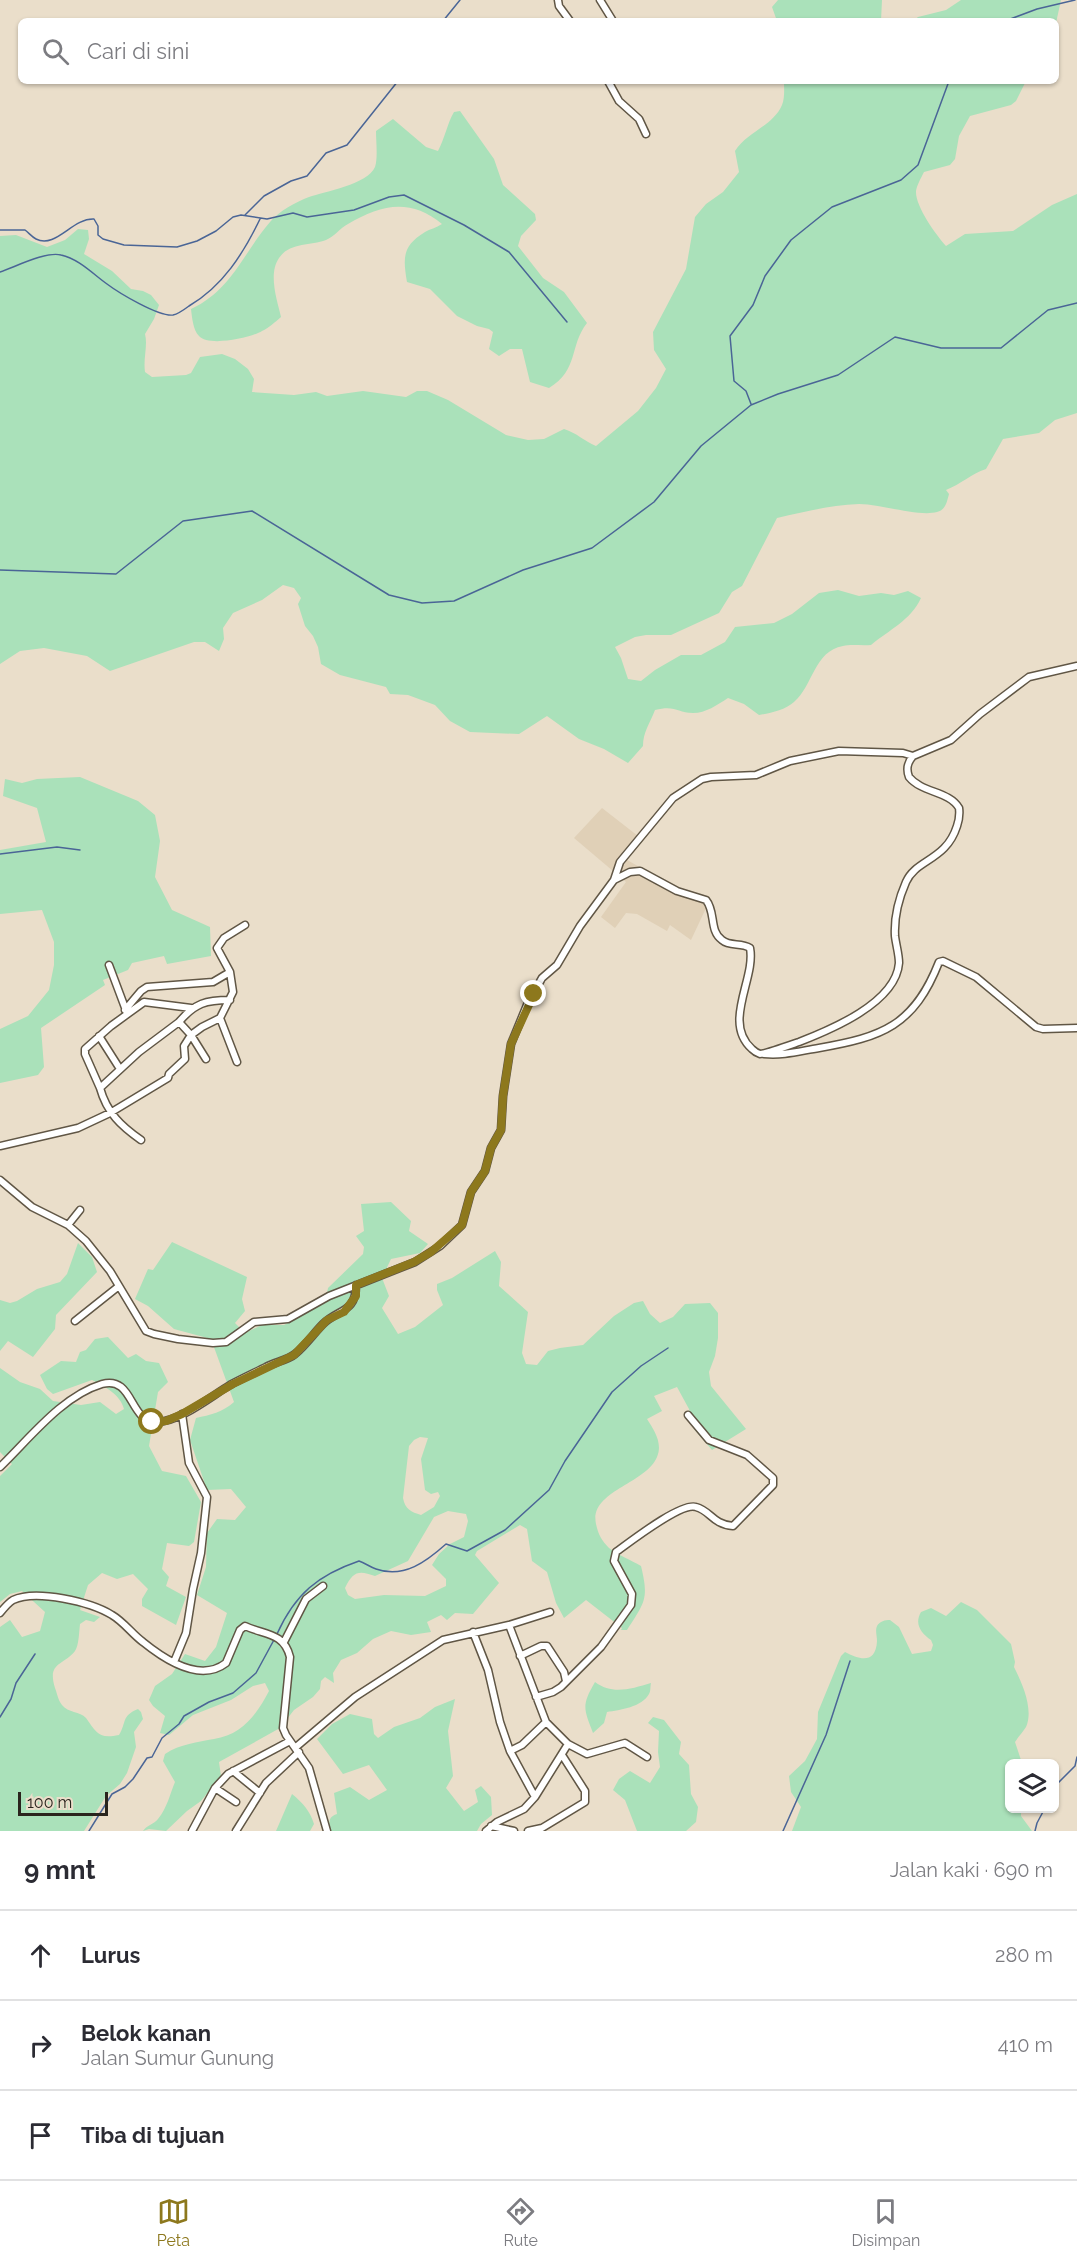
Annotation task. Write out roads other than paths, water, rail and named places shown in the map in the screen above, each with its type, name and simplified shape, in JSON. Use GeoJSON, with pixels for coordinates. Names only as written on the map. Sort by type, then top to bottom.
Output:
{"type":"FeatureCollection","features":[{"type":"Feature","properties":{"kind":"street"},"geometry":{"type":"LineString","coordinates":[[558,0],[559,6],[568,18]]}},
{"type":"Feature","properties":{"kind":"street"},"geometry":{"type":"LineString","coordinates":[[600,0],[612,18]]}},
{"type":"Feature","properties":{"kind":"street"},"geometry":{"type":"LineString","coordinates":[[610,84],[620,101],[639,119],[646,134]]}},
{"type":"Feature","properties":{"kind":"street"},"geometry":{"type":"LineString","coordinates":[[761,1054],[806,1039],[862,1012],[877,1000],[892,981],[899,966],[895,932],[897,910],[906,882],[911,873],[946,847],[955,832],[960,813],[953,801],[913,782],[907,772],[907,765],[913,756],[951,740],[1029,676],[1077,666]]}},
{"type":"Feature","properties":{"kind":"street"},"geometry":{"type":"LineString","coordinates":[[0,1180],[32,1207],[68,1225],[101,1258],[146,1330],[178,1339],[213,1343],[226,1342],[254,1322],[288,1319],[315,1302],[423,1257],[440,1246],[462,1225],[471,1192],[485,1171],[491,1148],[501,1130],[503,1096],[511,1044],[527,1005],[542,978],[557,965],[580,926],[614,880],[620,862],[663,808],[679,793],[702,779],[719,775],[739,777],[756,775],[790,761],[839,751],[903,753],[913,756]]}},
{"type":"Feature","properties":{"kind":"street"},"geometry":{"type":"LineString","coordinates":[[614,880],[630,872],[640,871],[677,891],[706,900],[711,907],[718,938],[725,943],[750,948],[750,960],[741,1001],[740,1026],[748,1045],[761,1054],[779,1055],[871,1037],[907,1015],[915,1007],[926,993],[939,962],[943,961],[976,977],[1036,1027],[1043,1029],[1077,1028]]}},
{"type":"Feature","properties":{"kind":"street"},"geometry":{"type":"LineString","coordinates":[[0,1146],[78,1128],[110,1113],[168,1078],[169,1074],[185,1059],[184,1046],[191,1035],[202,1026],[220,1018],[230,1000],[233,985],[231,972],[217,948],[224,938],[245,925]]}},
{"type":"Feature","properties":{"kind":"street"},"geometry":{"type":"LineString","coordinates":[[109,965],[126,1012]]}},
{"type":"Feature","properties":{"kind":"street"},"geometry":{"type":"LineString","coordinates":[[141,1140],[122,1126],[110,1113],[85,1054],[85,1049],[126,1012],[147,987],[213,982],[231,972]]}},
{"type":"Feature","properties":{"kind":"street"},"geometry":{"type":"LineString","coordinates":[[100,1088],[139,1052],[179,1022],[190,1008],[201,1003],[230,1000]]}},
{"type":"Feature","properties":{"kind":"street"},"geometry":{"type":"LineString","coordinates":[[126,1012],[144,1002],[190,1008]]}},
{"type":"Feature","properties":{"kind":"street"},"geometry":{"type":"LineString","coordinates":[[220,1018],[237,1062]]}},
{"type":"Feature","properties":{"kind":"street"},"geometry":{"type":"LineString","coordinates":[[179,1022],[191,1035],[206,1059]]}},
{"type":"Feature","properties":{"kind":"street"},"geometry":{"type":"LineString","coordinates":[[99,1036],[120,1069]]}},
{"type":"Feature","properties":{"kind":"street"},"geometry":{"type":"LineString","coordinates":[[68,1225],[80,1210]]}},
{"type":"Feature","properties":{"kind":"street"},"geometry":{"type":"LineString","coordinates":[[0,1467],[66,1403],[85,1390],[104,1384],[111,1382],[121,1386],[143,1418],[152,1422],[166,1421],[182,1414],[233,1384],[294,1355],[327,1320],[344,1312],[356,1296],[356,1285]]}},
{"type":"Feature","properties":{"kind":"street"},"geometry":{"type":"LineString","coordinates":[[75,1321],[119,1286]]}},
{"type":"Feature","properties":{"kind":"street"},"geometry":{"type":"LineString","coordinates":[[174,1662],[186,1633],[201,1553],[207,1497],[189,1463],[182,1414]]}},
{"type":"Feature","properties":{"kind":"street"},"geometry":{"type":"LineString","coordinates":[[536,1697],[558,1690],[602,1647],[631,1605],[632,1594],[614,1561],[616,1552],[653,1524],[688,1506],[700,1508],[717,1522],[733,1526],[756,1505],[774,1483],[773,1478],[753,1459],[709,1440],[688,1415]]}},
{"type":"Feature","properties":{"kind":"street"},"geometry":{"type":"LineString","coordinates":[[278,1638],[306,1599],[323,1586]]}},
{"type":"Feature","properties":{"kind":"street"},"geometry":{"type":"LineString","coordinates":[[0,1613],[14,1600],[28,1597],[61,1598],[94,1607],[116,1617],[143,1642],[174,1662],[195,1670],[209,1671],[226,1663],[245,1626],[278,1638],[290,1657],[283,1728],[309,1768],[327,1831]]}},
{"type":"Feature","properties":{"kind":"street"},"geometry":{"type":"LineString","coordinates":[[236,1831],[270,1778],[297,1749],[355,1696],[443,1640],[509,1625],[550,1612]]}},
{"type":"Feature","properties":{"kind":"street"},"geometry":{"type":"LineString","coordinates":[[509,1625],[546,1722],[568,1744],[587,1754],[625,1743],[647,1757]]}},
{"type":"Feature","properties":{"kind":"street"},"geometry":{"type":"LineString","coordinates":[[473,1632],[488,1670],[500,1722],[510,1751],[535,1797]]}},
{"type":"Feature","properties":{"kind":"street"},"geometry":{"type":"LineString","coordinates":[[520,1656],[541,1646],[547,1646],[564,1672],[566,1681]]}},
{"type":"Feature","properties":{"kind":"street"},"geometry":{"type":"LineString","coordinates":[[510,1751],[522,1745],[546,1722]]}},
{"type":"Feature","properties":{"kind":"street"},"geometry":{"type":"LineString","coordinates":[[192,1831],[216,1788],[233,1771],[290,1741]]}},
{"type":"Feature","properties":{"kind":"street"},"geometry":{"type":"LineString","coordinates":[[488,1829],[524,1809],[535,1797],[568,1744]]}},
{"type":"Feature","properties":{"kind":"street"},"geometry":{"type":"LineString","coordinates":[[528,1831],[542,1828],[585,1802],[585,1791],[562,1755]]}},
{"type":"Feature","properties":{"kind":"street"},"geometry":{"type":"LineString","coordinates":[[233,1771],[260,1793]]}},
{"type":"Feature","properties":{"kind":"street"},"geometry":{"type":"LineString","coordinates":[[216,1788],[236,1802]]}},
{"type":"Feature","properties":{"kind":"street"},"geometry":{"type":"LineString","coordinates":[[488,1829],[514,1831]]}},
{"type":"Feature","properties":{"kind":"waterway"},"geometry":{"type":"LineString","coordinates":[[445,18],[460,0]]}},
{"type":"Feature","properties":{"kind":"waterway"},"geometry":{"type":"LineString","coordinates":[[1013,18],[1037,9],[1075,0]]}},
{"type":"Feature","properties":{"kind":"waterway"},"geometry":{"type":"LineString","coordinates":[[245,215],[264,196],[291,181],[307,176],[326,153],[347,145],[396,84]]}},
{"type":"Feature","properties":{"kind":"waterway"},"geometry":{"type":"LineString","coordinates":[[751,404],[746,391],[734,381],[730,336],[753,305],[765,276],[791,240],[832,207],[901,180],[918,165],[948,84]]}},
{"type":"Feature","properties":{"kind":"waterway"},"geometry":{"type":"LineString","coordinates":[[0,230],[25,230],[43,241],[57,237],[78,223],[94,219],[98,226],[98,235],[103,239],[124,245],[177,247],[197,241],[216,231],[233,217],[241,215],[267,219],[293,213],[307,217],[354,210],[389,197],[404,195],[464,225],[509,252],[567,322]]}},
{"type":"Feature","properties":{"kind":"waterway"},"geometry":{"type":"LineString","coordinates":[[0,272],[39,257],[61,255],[80,263],[139,304],[167,315],[173,315],[201,298],[222,279],[247,245],[260,219]]}},
{"type":"Feature","properties":{"kind":"waterway"},"geometry":{"type":"LineString","coordinates":[[0,570],[116,574],[183,521],[252,511],[389,595],[422,603],[454,601],[523,570],[592,548],[654,502],[701,446],[751,405],[838,375],[895,337],[941,348],[1001,348],[1048,310],[1077,303]]}},
{"type":"Feature","properties":{"kind":"waterway"},"geometry":{"type":"LineString","coordinates":[[0,854],[57,847],[80,850]]}},
{"type":"Feature","properties":{"kind":"waterway"},"geometry":{"type":"LineString","coordinates":[[277,1634],[300,1597],[320,1580],[344,1567],[359,1561],[386,1571],[405,1570],[423,1562],[446,1544],[467,1551],[505,1530],[549,1490],[565,1461],[612,1392],[641,1366],[668,1348]]}},
{"type":"Feature","properties":{"kind":"waterway"},"geometry":{"type":"LineString","coordinates":[[89,1831],[112,1794],[125,1787],[133,1779],[147,1758],[152,1757],[162,1738],[179,1724],[184,1716],[209,1702],[233,1693],[256,1673],[275,1638]]}},
{"type":"Feature","properties":{"kind":"waterway"},"geometry":{"type":"LineString","coordinates":[[0,1717],[11,1699],[16,1683],[35,1654]]}},
{"type":"Feature","properties":{"kind":"waterway"},"geometry":{"type":"LineString","coordinates":[[783,1831],[826,1735],[850,1661]]}},
{"type":"Feature","properties":{"kind":"waterway"},"geometry":{"type":"LineString","coordinates":[[1059,1782],[1075,1766],[1077,1757]]}},
{"type":"Feature","properties":{"kind":"waterway"},"geometry":{"type":"LineString","coordinates":[[1035,1831],[1042,1813]]}}]}
